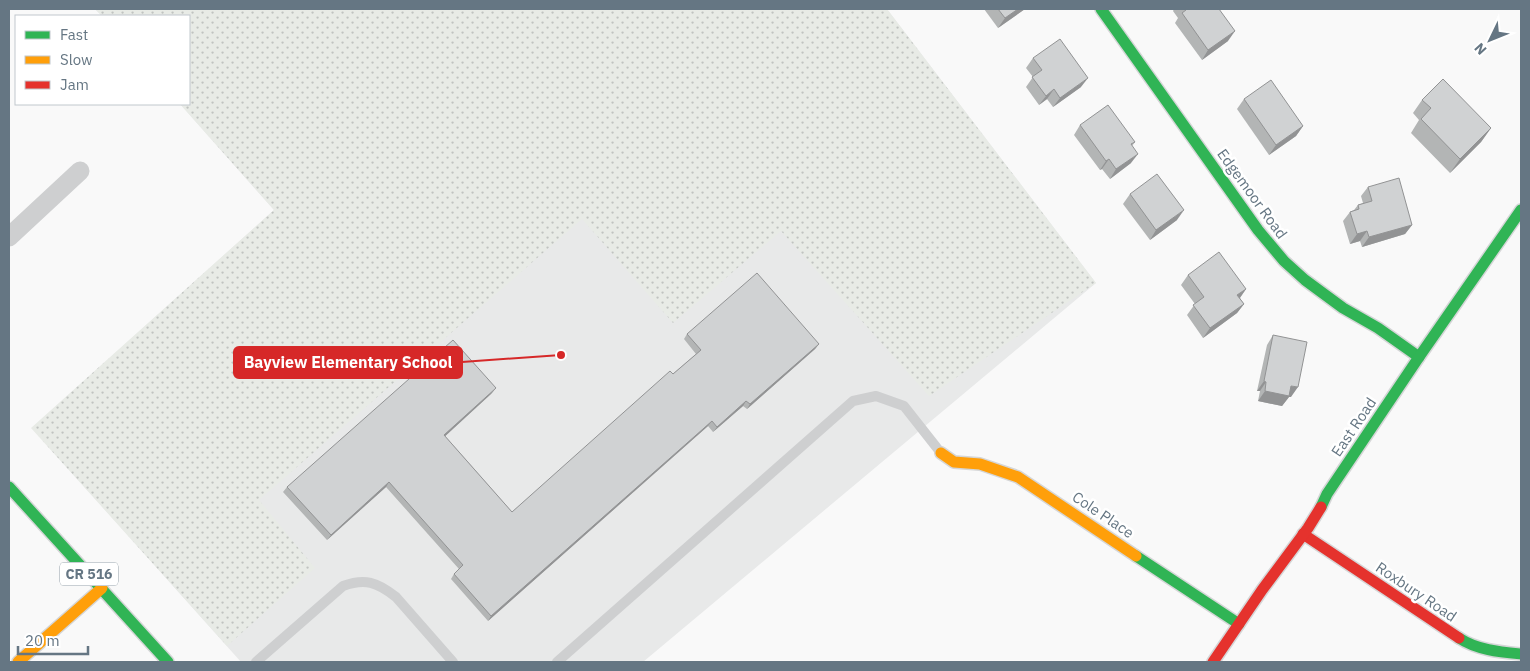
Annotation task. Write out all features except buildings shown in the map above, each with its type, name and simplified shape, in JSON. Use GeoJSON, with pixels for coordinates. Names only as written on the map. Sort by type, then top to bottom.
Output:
{"type":"FeatureCollection","features":[{"type":"Feature","properties":{"kind":"street","name":"Edgemoor Road"},"geometry":{"type":"LineString","coordinates":[[1101,9],[1258,230],[1284,261],[1305,280],[1343,308],[1378,328],[1419,357]]}},
{"type":"Feature","properties":{"kind":"street"},"geometry":{"type":"LineString","coordinates":[[9,237],[80,171]]}},
{"type":"Feature","properties":{"kind":"street","name":"East Road"},"geometry":{"type":"LineString","coordinates":[[1212,662],[1303,534],[1324,502],[1327,494],[1419,357],[1521,210]]}},
{"type":"Feature","properties":{"kind":"street","name":"Cole Place"},"geometry":{"type":"LineString","coordinates":[[942,452],[954,462],[980,464],[1018,478],[1239,624]]}},
{"type":"Feature","properties":{"kind":"street","name":"CR 516"},"geometry":{"type":"LineString","coordinates":[[9,487],[168,662]]}},
{"type":"Feature","properties":{"kind":"street","name":"Roxbury Road"},"geometry":{"type":"LineString","coordinates":[[1303,534],[1464,642],[1495,652],[1521,654]]}},
{"type":"Feature","properties":{"kind":"street"},"geometry":{"type":"LineString","coordinates":[[18,662],[102,588]]}},
{"type":"Feature","properties":{"kind":"lane"},"geometry":{"type":"LineString","coordinates":[[557,662],[853,401],[876,396],[904,406],[942,452]]}},
{"type":"Feature","properties":{"kind":"lane"},"geometry":{"type":"LineString","coordinates":[[256,662],[342,586],[356,581],[372,583],[385,588],[396,597],[453,662]]}},
{"type":"Feature","properties":{"kind":"shaded area"},"geometry":{"type":"Polygon","coordinates":[[[95,9],[887,9],[1096,283],[643,662],[241,662],[32,428],[274,210],[181,105],[190,105],[190,15],[101,15],[95,9]]]}},
{"type":"Feature","properties":{"kind":"shaded area"},"geometry":{"type":"Polygon","coordinates":[[[95,9],[887,9],[1096,283],[929,396],[781,231],[673,323],[582,219],[259,500],[315,568],[227,646],[31,428],[274,210],[181,105],[190,105],[190,15],[101,15],[95,9]]]}},
{"type":"Feature","properties":{"kind":"traffic: fast"},"geometry":{"type":"LineString","coordinates":[[1101,9],[1258,230],[1284,261],[1305,280],[1343,308],[1378,328],[1419,357]]}},
{"type":"Feature","properties":{"kind":"traffic: fast"},"geometry":{"type":"LineString","coordinates":[[1321,507],[1327,494],[1419,357],[1521,210]]}},
{"type":"Feature","properties":{"kind":"traffic: fast"},"geometry":{"type":"LineString","coordinates":[[9,487],[168,662]]}},
{"type":"Feature","properties":{"kind":"traffic: fast"},"geometry":{"type":"LineString","coordinates":[[1136,556],[1239,624]]}},
{"type":"Feature","properties":{"kind":"traffic: fast"},"geometry":{"type":"LineString","coordinates":[[1459,638],[1481,648],[1521,654]]}},
{"type":"Feature","properties":{"kind":"traffic: slow"},"geometry":{"type":"LineString","coordinates":[[941,453],[954,462],[980,464],[1018,477],[1136,556]]}},
{"type":"Feature","properties":{"kind":"traffic: slow"},"geometry":{"type":"LineString","coordinates":[[18,662],[102,588]]}},
{"type":"Feature","properties":{"kind":"traffic: jam"},"geometry":{"type":"LineString","coordinates":[[1213,662],[1321,507]]}},
{"type":"Feature","properties":{"kind":"traffic: jam"},"geometry":{"type":"LineString","coordinates":[[1303,534],[1459,638]]}},
{"type":"Feature","properties":{"kind":"place","name":"Bayview Elementary School"},"geometry":{"type":"Point","coordinates":[561,355]}}]}
